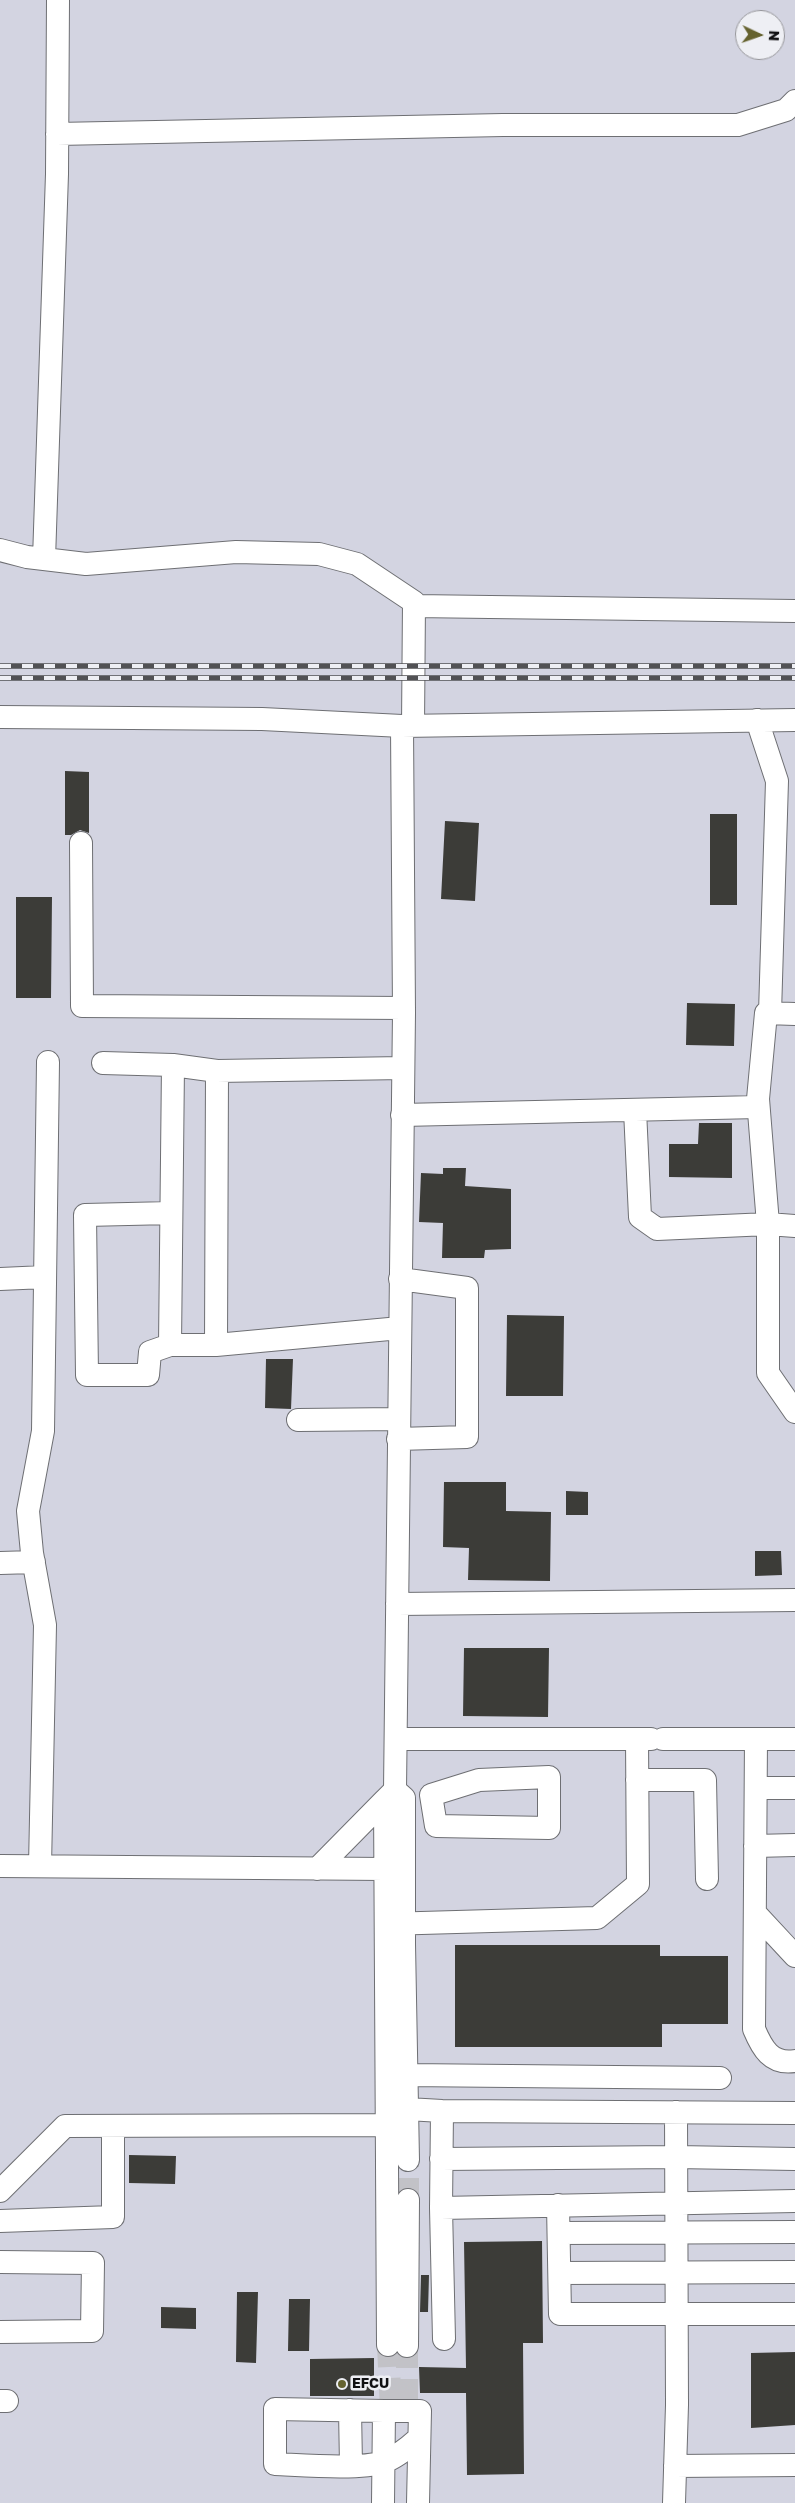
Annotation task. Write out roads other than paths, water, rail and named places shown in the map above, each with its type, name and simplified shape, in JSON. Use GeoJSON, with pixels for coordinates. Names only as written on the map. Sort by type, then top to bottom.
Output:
{"type":"FeatureCollection","features":[{"type":"Feature","properties":{"kind":"lane"},"geometry":{"type":"LineString","coordinates":[[44,559],[57,134],[58,0]]}},
{"type":"Feature","properties":{"kind":"lane"},"geometry":{"type":"LineString","coordinates":[[57,134],[503,125],[738,125],[786,110],[795,101]]}},
{"type":"Feature","properties":{"kind":"lane"},"geometry":{"type":"LineString","coordinates":[[0,550],[44,559],[86,564],[236,552],[319,554],[357,564],[414,602],[408,726],[402,1116],[394,1924],[386,2125],[397,2346],[408,2200]]}},
{"type":"Feature","properties":{"kind":"lane"},"geometry":{"type":"LineString","coordinates":[[414,606],[795,611]]}},
{"type":"Feature","properties":{"kind":"lane"},"geometry":{"type":"LineString","coordinates":[[0,717],[262,719],[408,726],[795,720]]}},
{"type":"Feature","properties":{"kind":"lane"},"geometry":{"type":"LineString","coordinates":[[757,720],[777,781],[770,1013]]}},
{"type":"Feature","properties":{"kind":"lane"},"geometry":{"type":"LineString","coordinates":[[81,843],[82,1006],[404,1008]]}},
{"type":"Feature","properties":{"kind":"lane"},"geometry":{"type":"LineString","coordinates":[[795,1014],[766,1013],[758,1107],[768,1224],[768,1373],[795,1412]]}},
{"type":"Feature","properties":{"kind":"lane"},"geometry":{"type":"LineString","coordinates":[[40,1866],[45,1625],[34,1562],[28,1511],[43,1431],[48,1062]]}},
{"type":"Feature","properties":{"kind":"lane"},"geometry":{"type":"LineString","coordinates":[[102,1063],[173,1065],[217,1072],[403,1068]]}},
{"type":"Feature","properties":{"kind":"lane"},"geometry":{"type":"LineString","coordinates":[[170,1345],[173,1065]]}},
{"type":"Feature","properties":{"kind":"lane"},"geometry":{"type":"LineString","coordinates":[[216,1345],[217,1072]]}},
{"type":"Feature","properties":{"kind":"lane"},"geometry":{"type":"LineString","coordinates":[[402,1116],[758,1107]]}},
{"type":"Feature","properties":{"kind":"lane"},"geometry":{"type":"LineString","coordinates":[[635,1110],[640,1216],[657,1229],[768,1224],[795,1226]]}},
{"type":"Feature","properties":{"kind":"lane"},"geometry":{"type":"LineString","coordinates":[[171,1213],[85,1215],[87,1375],[148,1375],[150,1352],[170,1345],[216,1345],[400,1328]]}},
{"type":"Feature","properties":{"kind":"lane"},"geometry":{"type":"LineString","coordinates":[[0,1279],[45,1277]]}},
{"type":"Feature","properties":{"kind":"lane"},"geometry":{"type":"LineString","coordinates":[[298,1420],[467,1437],[467,1288],[400,1280]]}},
{"type":"Feature","properties":{"kind":"lane"},"geometry":{"type":"LineString","coordinates":[[0,1563],[34,1562]]}},
{"type":"Feature","properties":{"kind":"lane"},"geometry":{"type":"LineString","coordinates":[[397,1604],[795,1600]]}},
{"type":"Feature","properties":{"kind":"lane"},"geometry":{"type":"LineString","coordinates":[[396,1739],[795,1739]]}},
{"type":"Feature","properties":{"kind":"lane"},"geometry":{"type":"LineString","coordinates":[[394,1924],[597,1918],[638,1884],[637,1780],[650,1739]]}},
{"type":"Feature","properties":{"kind":"lane"},"geometry":{"type":"LineString","coordinates":[[756,1739],[754,2029],[762,2049],[775,2060],[795,2061]]}},
{"type":"Feature","properties":{"kind":"lane"},"geometry":{"type":"LineString","coordinates":[[549,1777],[549,1828],[436,1826],[433,1804],[431,1795],[479,1780],[549,1777]]}},
{"type":"Feature","properties":{"kind":"lane"},"geometry":{"type":"LineString","coordinates":[[637,1780],[706,1780],[707,1879]]}},
{"type":"Feature","properties":{"kind":"lane"},"geometry":{"type":"LineString","coordinates":[[756,1788],[795,1788]]}},
{"type":"Feature","properties":{"kind":"lane"},"geometry":{"type":"LineString","coordinates":[[317,1869],[395,1798]]}},
{"type":"Feature","properties":{"kind":"lane"},"geometry":{"type":"LineString","coordinates":[[395,1798],[433,1804]]}},
{"type":"Feature","properties":{"kind":"lane"},"geometry":{"type":"LineString","coordinates":[[395,1798],[385,1869],[394,1924],[406,2075],[408,2160]]}},
{"type":"Feature","properties":{"kind":"lane"},"geometry":{"type":"LineString","coordinates":[[755,1846],[795,1845]]}},
{"type":"Feature","properties":{"kind":"lane"},"geometry":{"type":"LineString","coordinates":[[0,1866],[385,1869]]}},
{"type":"Feature","properties":{"kind":"lane"},"geometry":{"type":"LineString","coordinates":[[755,1913],[795,1956]]}},
{"type":"Feature","properties":{"kind":"lane"},"geometry":{"type":"LineString","coordinates":[[406,2075],[720,2078]]}},
{"type":"Feature","properties":{"kind":"lane"},"geometry":{"type":"LineString","coordinates":[[659,2077],[676,2157],[677,2313],[674,2503]]}},
{"type":"Feature","properties":{"kind":"lane"},"geometry":{"type":"LineString","coordinates":[[407,2109],[442,2111],[795,2113]]}},
{"type":"Feature","properties":{"kind":"lane"},"geometry":{"type":"LineString","coordinates":[[442,2111],[441,2208],[444,2339]]}},
{"type":"Feature","properties":{"kind":"lane"},"geometry":{"type":"LineString","coordinates":[[0,2191],[65,2126],[386,2125]]}},
{"type":"Feature","properties":{"kind":"lane"},"geometry":{"type":"LineString","coordinates":[[0,2221],[112,2217],[114,2126]]}},
{"type":"Feature","properties":{"kind":"lane"},"geometry":{"type":"LineString","coordinates":[[441,2159],[676,2157],[795,2159]]}},
{"type":"Feature","properties":{"kind":"lane"},"geometry":{"type":"LineString","coordinates":[[441,2208],[795,2201]]}},
{"type":"Feature","properties":{"kind":"lane"},"geometry":{"type":"LineString","coordinates":[[558,2205],[560,2314],[795,2314]]}},
{"type":"Feature","properties":{"kind":"lane"},"geometry":{"type":"LineString","coordinates":[[560,2233],[795,2232]]}},
{"type":"Feature","properties":{"kind":"lane"},"geometry":{"type":"LineString","coordinates":[[0,2262],[93,2263],[92,2330],[0,2332]]}},
{"type":"Feature","properties":{"kind":"lane"},"geometry":{"type":"LineString","coordinates":[[560,2273],[795,2272]]}},
{"type":"Feature","properties":{"kind":"lane"},"geometry":{"type":"LineString","coordinates":[[418,2503],[420,2411],[275,2409],[274,2464],[351,2465],[383,2462],[404,2451],[419,2438]]}},
{"type":"Feature","properties":{"kind":"lane"},"geometry":{"type":"LineString","coordinates":[[350,2410],[351,2465]]}},
{"type":"Feature","properties":{"kind":"lane"},"geometry":{"type":"LineString","coordinates":[[383,2503],[384,2410]]}},
{"type":"Feature","properties":{"kind":"lane"},"geometry":{"type":"LineString","coordinates":[[675,2466],[795,2465]]}},
{"type":"Feature","properties":{"kind":"tunnel"},"geometry":{"type":"LineString","coordinates":[[408,2160],[408,2200]]}},
{"type":"Feature","properties":{"kind":"tunnel"},"geometry":{"type":"LineString","coordinates":[[388,2345],[391,2411]]}},
{"type":"Feature","properties":{"kind":"tunnel"},"geometry":{"type":"LineString","coordinates":[[407,2346],[407,2411]]}},
{"type":"Feature","properties":{"kind":"railway"},"geometry":{"type":"LineString","coordinates":[[0,666],[795,666]]}},
{"type":"Feature","properties":{"kind":"railway"},"geometry":{"type":"LineString","coordinates":[[0,678],[795,678]]}},
{"type":"Feature","properties":{"kind":"place","name":"EFCU"},"geometry":{"type":"Point","coordinates":[342,2384]}}]}
